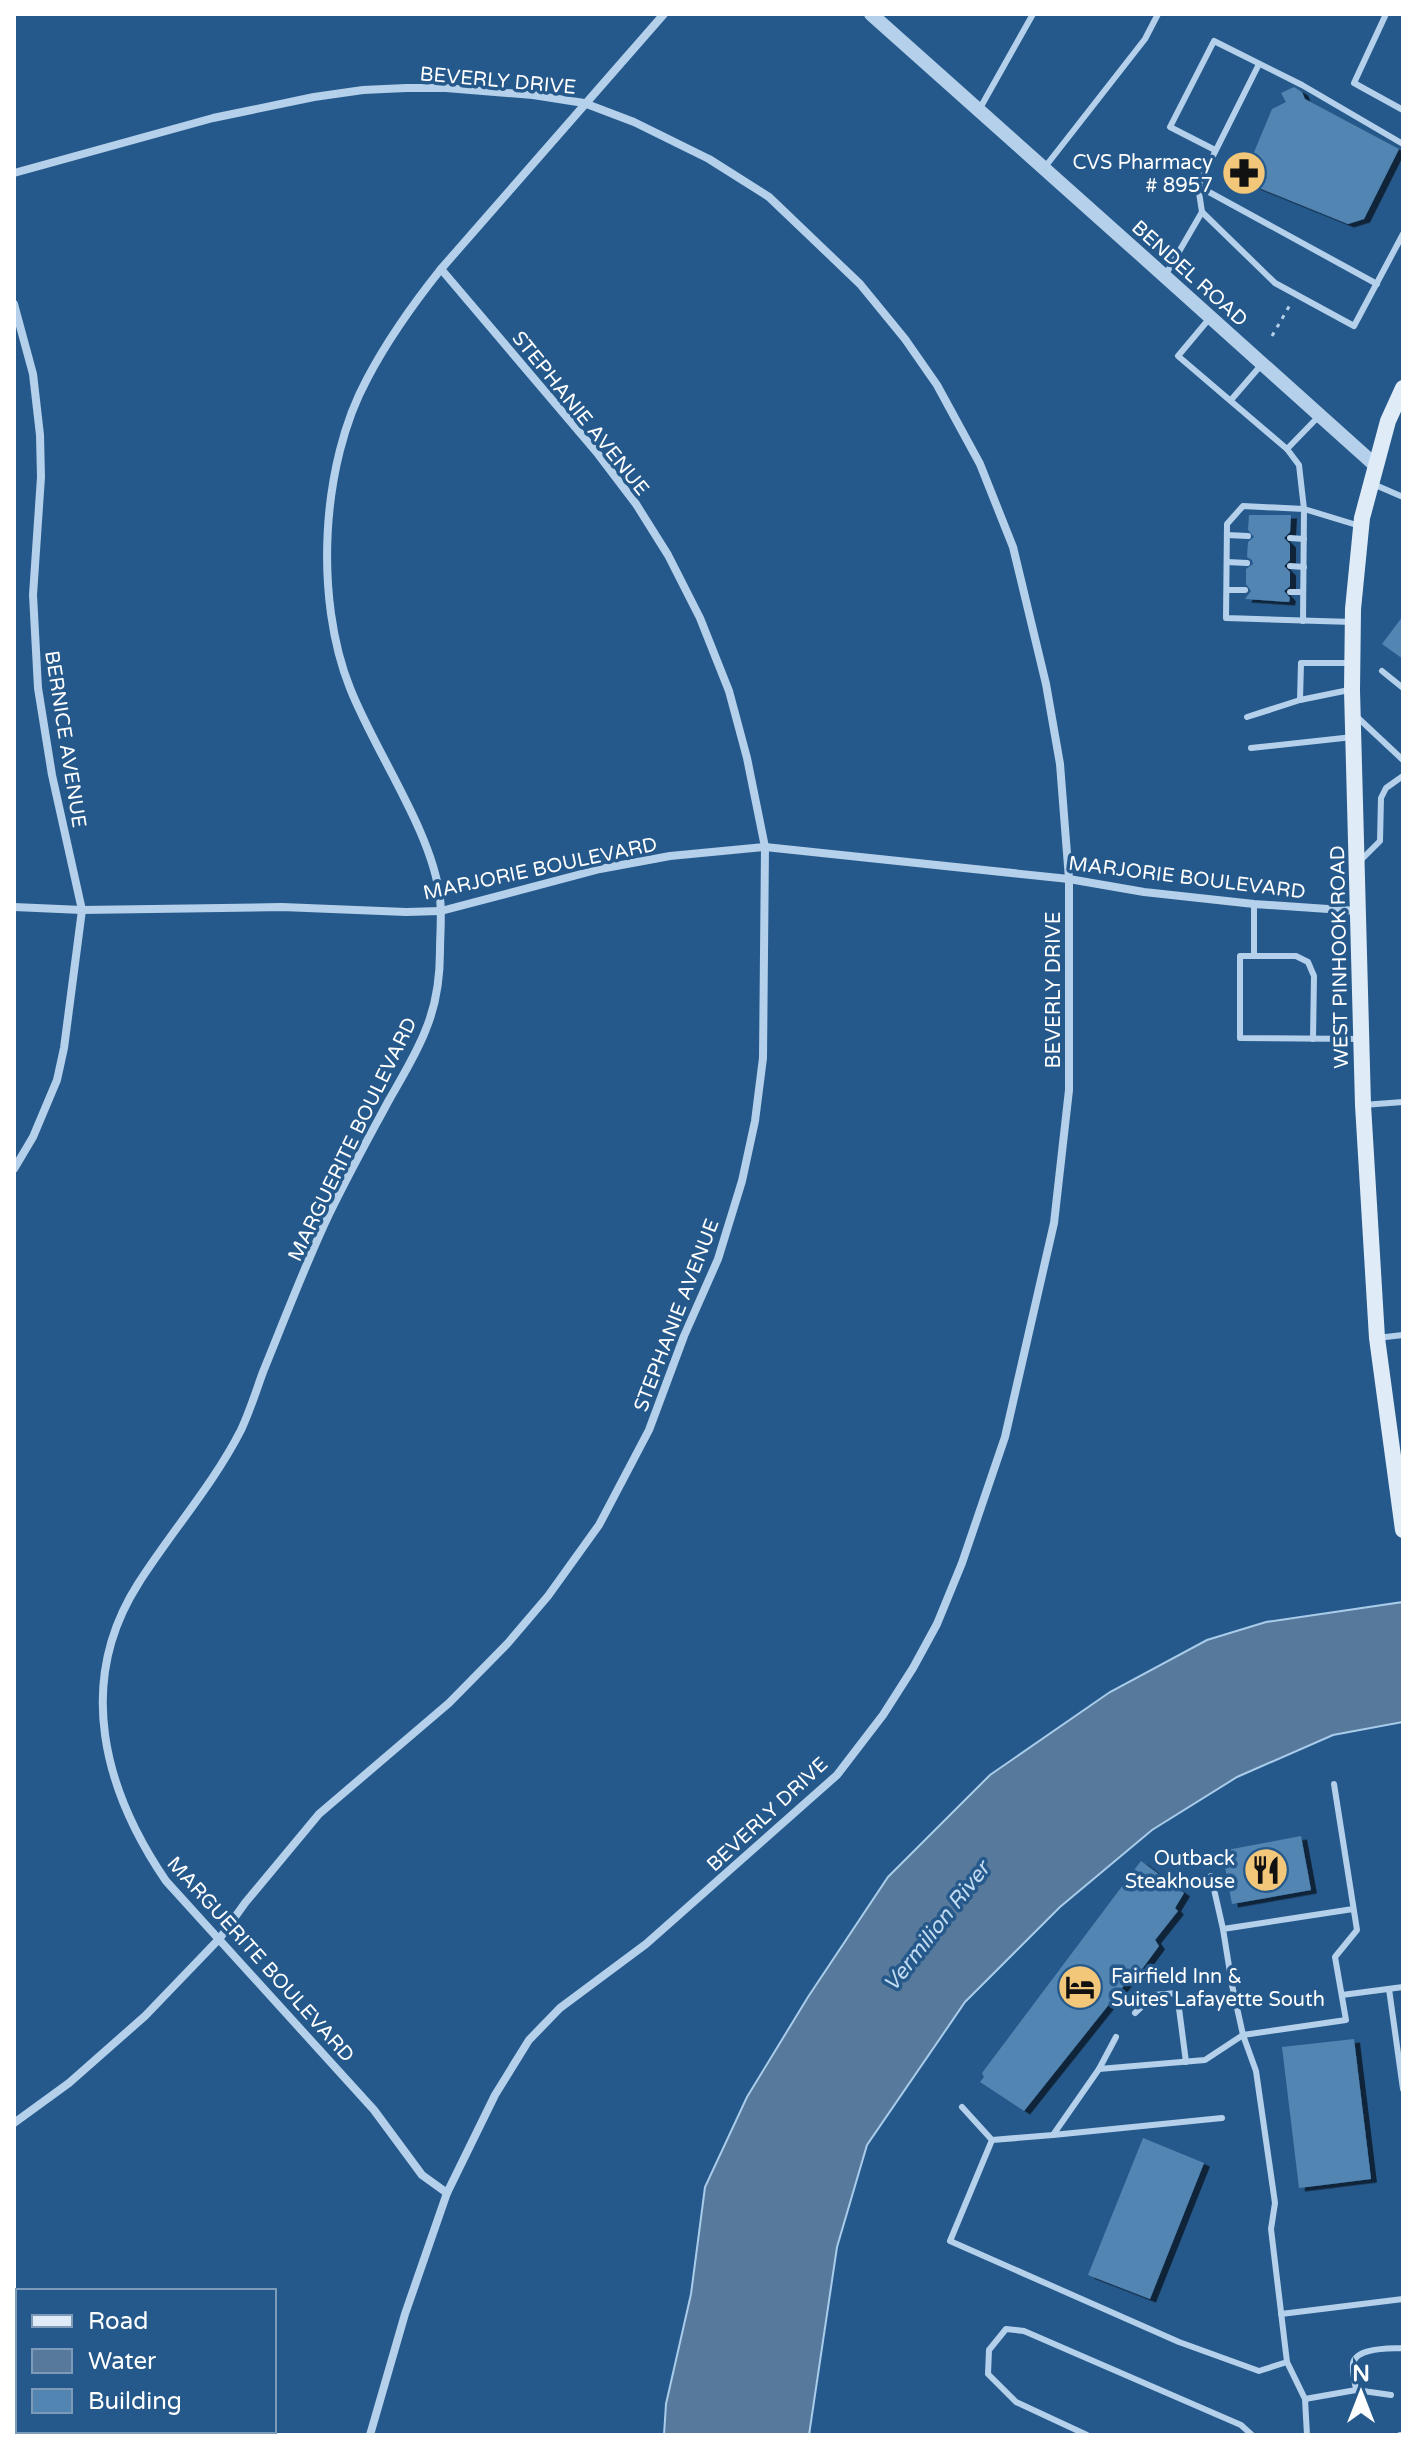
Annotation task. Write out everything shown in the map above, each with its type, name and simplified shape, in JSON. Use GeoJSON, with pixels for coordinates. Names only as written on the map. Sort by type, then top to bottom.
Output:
{"type":"FeatureCollection","features":[{"type":"Feature","properties":{"kind":"main road","name":"WEST PINHOOK ROAD"},"geometry":{"type":"LineString","coordinates":[[1403,388],[1388,421],[1361,527],[1356,560],[1352,690],[1363,1105],[1377,1338],[1398,1452],[1403,1530]]}},
{"type":"Feature","properties":{"kind":"street","name":"MARGUERITE BOULEVARD"},"geometry":{"type":"LineString","coordinates":[[447,2193],[422,2175],[374,2110],[220,1938],[189,1908],[143,1848],[111,1769],[102,1720],[103,1689],[113,1635],[140,1581],[220,1467],[243,1427],[316,1242],[346,1178],[426,1029],[436,993],[441,911],[438,883],[420,834],[363,717],[340,661],[328,596],[326,568],[334,484],[347,427],[373,368],[406,313],[584,103],[664,14]]}},
{"type":"Feature","properties":{"kind":"street","name":"BENDEL ROAD"},"geometry":{"type":"LineString","coordinates":[[871,14],[1375,465]]}},
{"type":"Feature","properties":{"kind":"street","name":"BEVERLY DRIVE"},"geometry":{"type":"LineString","coordinates":[[14,173],[213,118],[314,97],[363,90],[446,88],[533,95],[584,103],[634,122],[709,159],[769,197],[860,284],[905,339],[937,385],[980,464],[1013,547],[1046,684],[1060,764],[1069,879],[1069,1090],[1054,1223],[1005,1437],[962,1563],[937,1624],[883,1715],[837,1775],[646,1944],[578,1992],[538,2029],[495,2095],[447,2193],[405,2314],[370,2435]]}},
{"type":"Feature","properties":{"kind":"street","name":"STEPHANIE AVENUE"},"geometry":{"type":"LineString","coordinates":[[14,2123],[69,2083],[145,2016],[220,1938],[319,1814],[449,1703],[508,1643],[548,1596],[599,1525],[649,1430],[684,1336],[718,1259],[742,1181],[755,1121],[763,1058],[765,847],[747,758],[729,691],[700,618],[668,555],[636,504],[598,454],[441,269]]}},
{"type":"Feature","properties":{"kind":"street","name":"BERNICE AVENUE"},"geometry":{"type":"LineString","coordinates":[[14,304],[33,374],[40,435],[41,477],[33,595],[38,688],[52,775],[82,910],[57,1080],[33,1137],[14,1169]]}},
{"type":"Feature","properties":{"kind":"street","name":"MARJORIE BOULEVARD"},"geometry":{"type":"LineString","coordinates":[[14,907],[82,910],[282,907],[441,911],[600,869],[670,856],[765,847],[1069,879],[1144,892],[1254,904],[1357,911]]}},
{"type":"Feature","properties":{"kind":"lane"},"geometry":{"type":"LineString","coordinates":[[979,110],[1033,14]]}},
{"type":"Feature","properties":{"kind":"lane"},"geometry":{"type":"LineString","coordinates":[[1045,167],[1145,39],[1158,14]]}},
{"type":"Feature","properties":{"kind":"lane"},"geometry":{"type":"LineString","coordinates":[[1386,14],[1354,83],[1403,110]]}},
{"type":"Feature","properties":{"kind":"lane"},"geometry":{"type":"LineString","coordinates":[[1215,150],[1170,127],[1214,41],[1403,144]]}},
{"type":"Feature","properties":{"kind":"lane"},"geometry":{"type":"LineString","coordinates":[[1259,64],[1198,186],[1202,212],[1275,283],[1354,326],[1403,234]]}},
{"type":"Feature","properties":{"kind":"lane"},"geometry":{"type":"LineString","coordinates":[[1198,186],[1377,284]]}},
{"type":"Feature","properties":{"kind":"lane"},"geometry":{"type":"LineString","coordinates":[[1164,278],[1202,212]]}},
{"type":"Feature","properties":{"kind":"lane"},"geometry":{"type":"LineString","coordinates":[[1210,318],[1178,356],[1287,449],[1299,465],[1304,509],[1303,621]]}},
{"type":"Feature","properties":{"kind":"lane"},"geometry":{"type":"LineString","coordinates":[[1231,400],[1262,364]]}},
{"type":"Feature","properties":{"kind":"lane"},"geometry":{"type":"LineString","coordinates":[[1287,449],[1320,415]]}},
{"type":"Feature","properties":{"kind":"lane"},"geometry":{"type":"LineString","coordinates":[[1371,483],[1403,497]]}},
{"type":"Feature","properties":{"kind":"lane"},"geometry":{"type":"LineString","coordinates":[[1353,622],[1226,618],[1227,524],[1243,506],[1304,509],[1361,527]]}},
{"type":"Feature","properties":{"kind":"lane"},"geometry":{"type":"LineString","coordinates":[[1227,535],[1248,536]]}},
{"type":"Feature","properties":{"kind":"lane"},"geometry":{"type":"LineString","coordinates":[[1290,538],[1304,539]]}},
{"type":"Feature","properties":{"kind":"lane"},"geometry":{"type":"LineString","coordinates":[[1227,562],[1247,563]]}},
{"type":"Feature","properties":{"kind":"lane"},"geometry":{"type":"LineString","coordinates":[[1290,566],[1304,567]]}},
{"type":"Feature","properties":{"kind":"lane"},"geometry":{"type":"LineString","coordinates":[[1227,590],[1245,590]]}},
{"type":"Feature","properties":{"kind":"lane"},"geometry":{"type":"LineString","coordinates":[[1290,592],[1303,592]]}},
{"type":"Feature","properties":{"kind":"lane"},"geometry":{"type":"LineString","coordinates":[[1300,700],[1301,663],[1353,663]]}},
{"type":"Feature","properties":{"kind":"lane"},"geometry":{"type":"LineString","coordinates":[[1382,671],[1403,688]]}},
{"type":"Feature","properties":{"kind":"lane"},"geometry":{"type":"LineString","coordinates":[[1247,717],[1300,700],[1352,690]]}},
{"type":"Feature","properties":{"kind":"lane"},"geometry":{"type":"LineString","coordinates":[[1353,713],[1403,760]]}},
{"type":"Feature","properties":{"kind":"lane"},"geometry":{"type":"LineString","coordinates":[[1251,748],[1353,737]]}},
{"type":"Feature","properties":{"kind":"lane"},"geometry":{"type":"LineString","coordinates":[[1357,864],[1380,841],[1381,798],[1386,788],[1403,776]]}},
{"type":"Feature","properties":{"kind":"lane"},"geometry":{"type":"LineString","coordinates":[[1254,904],[1254,956]]}},
{"type":"Feature","properties":{"kind":"lane"},"geometry":{"type":"LineString","coordinates":[[1313,1039],[1314,976],[1308,962],[1296,956],[1240,956],[1240,1038],[1313,1039],[1361,1039]]}},
{"type":"Feature","properties":{"kind":"lane"},"geometry":{"type":"LineString","coordinates":[[1363,1105],[1403,1102]]}},
{"type":"Feature","properties":{"kind":"lane"},"geometry":{"type":"LineString","coordinates":[[1377,1338],[1403,1335]]}},
{"type":"Feature","properties":{"kind":"lane"},"geometry":{"type":"LineString","coordinates":[[1099,2069],[1205,2060],[1243,2035],[1346,2020],[1335,1957],[1357,1930],[1334,1784]]}},
{"type":"Feature","properties":{"kind":"lane"},"geometry":{"type":"LineString","coordinates":[[1211,1876],[1243,2035],[1256,2071],[1275,2203],[1271,2229],[1287,2362],[1305,2399],[1307,2435]]}},
{"type":"Feature","properties":{"kind":"lane"},"geometry":{"type":"LineString","coordinates":[[1223,1929],[1353,1909]]}},
{"type":"Feature","properties":{"kind":"lane"},"geometry":{"type":"LineString","coordinates":[[1342,1995],[1403,1987]]}},
{"type":"Feature","properties":{"kind":"lane"},"geometry":{"type":"LineString","coordinates":[[1389,1989],[1403,2089]]}},
{"type":"Feature","properties":{"kind":"lane"},"geometry":{"type":"LineString","coordinates":[[1135,2013],[1154,1995],[1177,1993],[1186,2062]]}},
{"type":"Feature","properties":{"kind":"lane"},"geometry":{"type":"LineString","coordinates":[[1053,2135],[1099,2069],[1116,2037]]}},
{"type":"Feature","properties":{"kind":"lane"},"geometry":{"type":"LineString","coordinates":[[962,2107],[992,2140]]}},
{"type":"Feature","properties":{"kind":"lane"},"geometry":{"type":"LineString","coordinates":[[992,2140],[1222,2118]]}},
{"type":"Feature","properties":{"kind":"lane"},"geometry":{"type":"LineString","coordinates":[[992,2140],[950,2241],[1179,2342],[1259,2371],[1287,2362]]}},
{"type":"Feature","properties":{"kind":"lane"},"geometry":{"type":"LineString","coordinates":[[1281,2314],[1403,2299]]}},
{"type":"Feature","properties":{"kind":"lane"},"geometry":{"type":"LineString","coordinates":[[1087,2435],[1016,2402],[988,2374],[989,2350],[1006,2329],[1024,2331],[1241,2425],[1252,2435]]}},
{"type":"Feature","properties":{"kind":"lane"},"geometry":{"type":"LineString","coordinates":[[1356,2390],[1353,2364],[1356,2357],[1365,2352],[1403,2348]]}},
{"type":"Feature","properties":{"kind":"lane"},"geometry":{"type":"LineString","coordinates":[[1305,2399],[1356,2390],[1391,2395]]}},
{"type":"Feature","properties":{"kind":"path"},"geometry":{"type":"LineString","coordinates":[[1272,336],[1296,294]]}},
{"type":"Feature","properties":{"kind":"water","name":"Vermilion River"},"geometry":{"type":"Polygon","coordinates":[[[1403,1602],[1403,1722],[1333,1735],[1237,1777],[1152,1830],[1060,1907],[965,2002],[867,2145],[837,2247],[809,2435],[664,2435],[666,2404],[691,2294],[705,2187],[747,2097],[808,1997],[888,1877],[990,1775],[1110,1692],[1207,1640],[1266,1622],[1403,1602]]]}},
{"type":"Feature","properties":{"kind":"building"},"geometry":{"type":"Polygon","coordinates":[[[1294,87],[1302,92],[1305,99],[1399,149],[1364,219],[1348,224],[1242,181],[1272,109],[1286,102],[1281,93],[1294,87]]]}},
{"type":"Feature","properties":{"kind":"building"},"geometry":{"type":"Polygon","coordinates":[[[1249,515],[1291,515],[1290,532],[1284,538],[1290,544],[1290,560],[1284,566],[1290,572],[1290,586],[1284,591],[1290,598],[1289,602],[1245,599],[1251,591],[1246,584],[1246,569],[1253,564],[1247,557],[1248,542],[1254,537],[1248,530],[1249,515]]]}},
{"type":"Feature","properties":{"kind":"building"},"geometry":{"type":"Polygon","coordinates":[[[1403,616],[1403,659],[1382,644],[1403,616]]]}},
{"type":"Feature","properties":{"kind":"building","name":"Outback Steakhouse"},"geometry":{"type":"Polygon","coordinates":[[[1301,1836],[1311,1890],[1232,1904],[1222,1851],[1301,1836]]]}},
{"type":"Feature","properties":{"kind":"building","name":"Fairfield Inn & Suites Lafayette South"},"geometry":{"type":"Polygon","coordinates":[[[1141,1861],[1184,1893],[1175,1908],[1178,1911],[1155,1940],[1159,1946],[1134,1980],[1130,1978],[1024,2111],[980,2082],[984,2077],[982,2073],[1141,1861]]]}},
{"type":"Feature","properties":{"kind":"building"},"geometry":{"type":"Polygon","coordinates":[[[1354,2039],[1371,2179],[1299,2188],[1282,2047],[1354,2039]]]}},
{"type":"Feature","properties":{"kind":"building"},"geometry":{"type":"Polygon","coordinates":[[[1143,2138],[1204,2163],[1150,2299],[1088,2275],[1143,2138]]]}},
{"type":"Feature","properties":{"kind":"place","name":"CVS Pharmacy # 8957"},"geometry":{"type":"Point","coordinates":[1244,173]}},
{"type":"Feature","properties":{"kind":"place","name":"Outback Steakhouse"},"geometry":{"type":"Point","coordinates":[1266,1870]}},
{"type":"Feature","properties":{"kind":"place","name":"Fairfield Inn & Suites Lafayette South"},"geometry":{"type":"Point","coordinates":[1080,1987]}}]}
